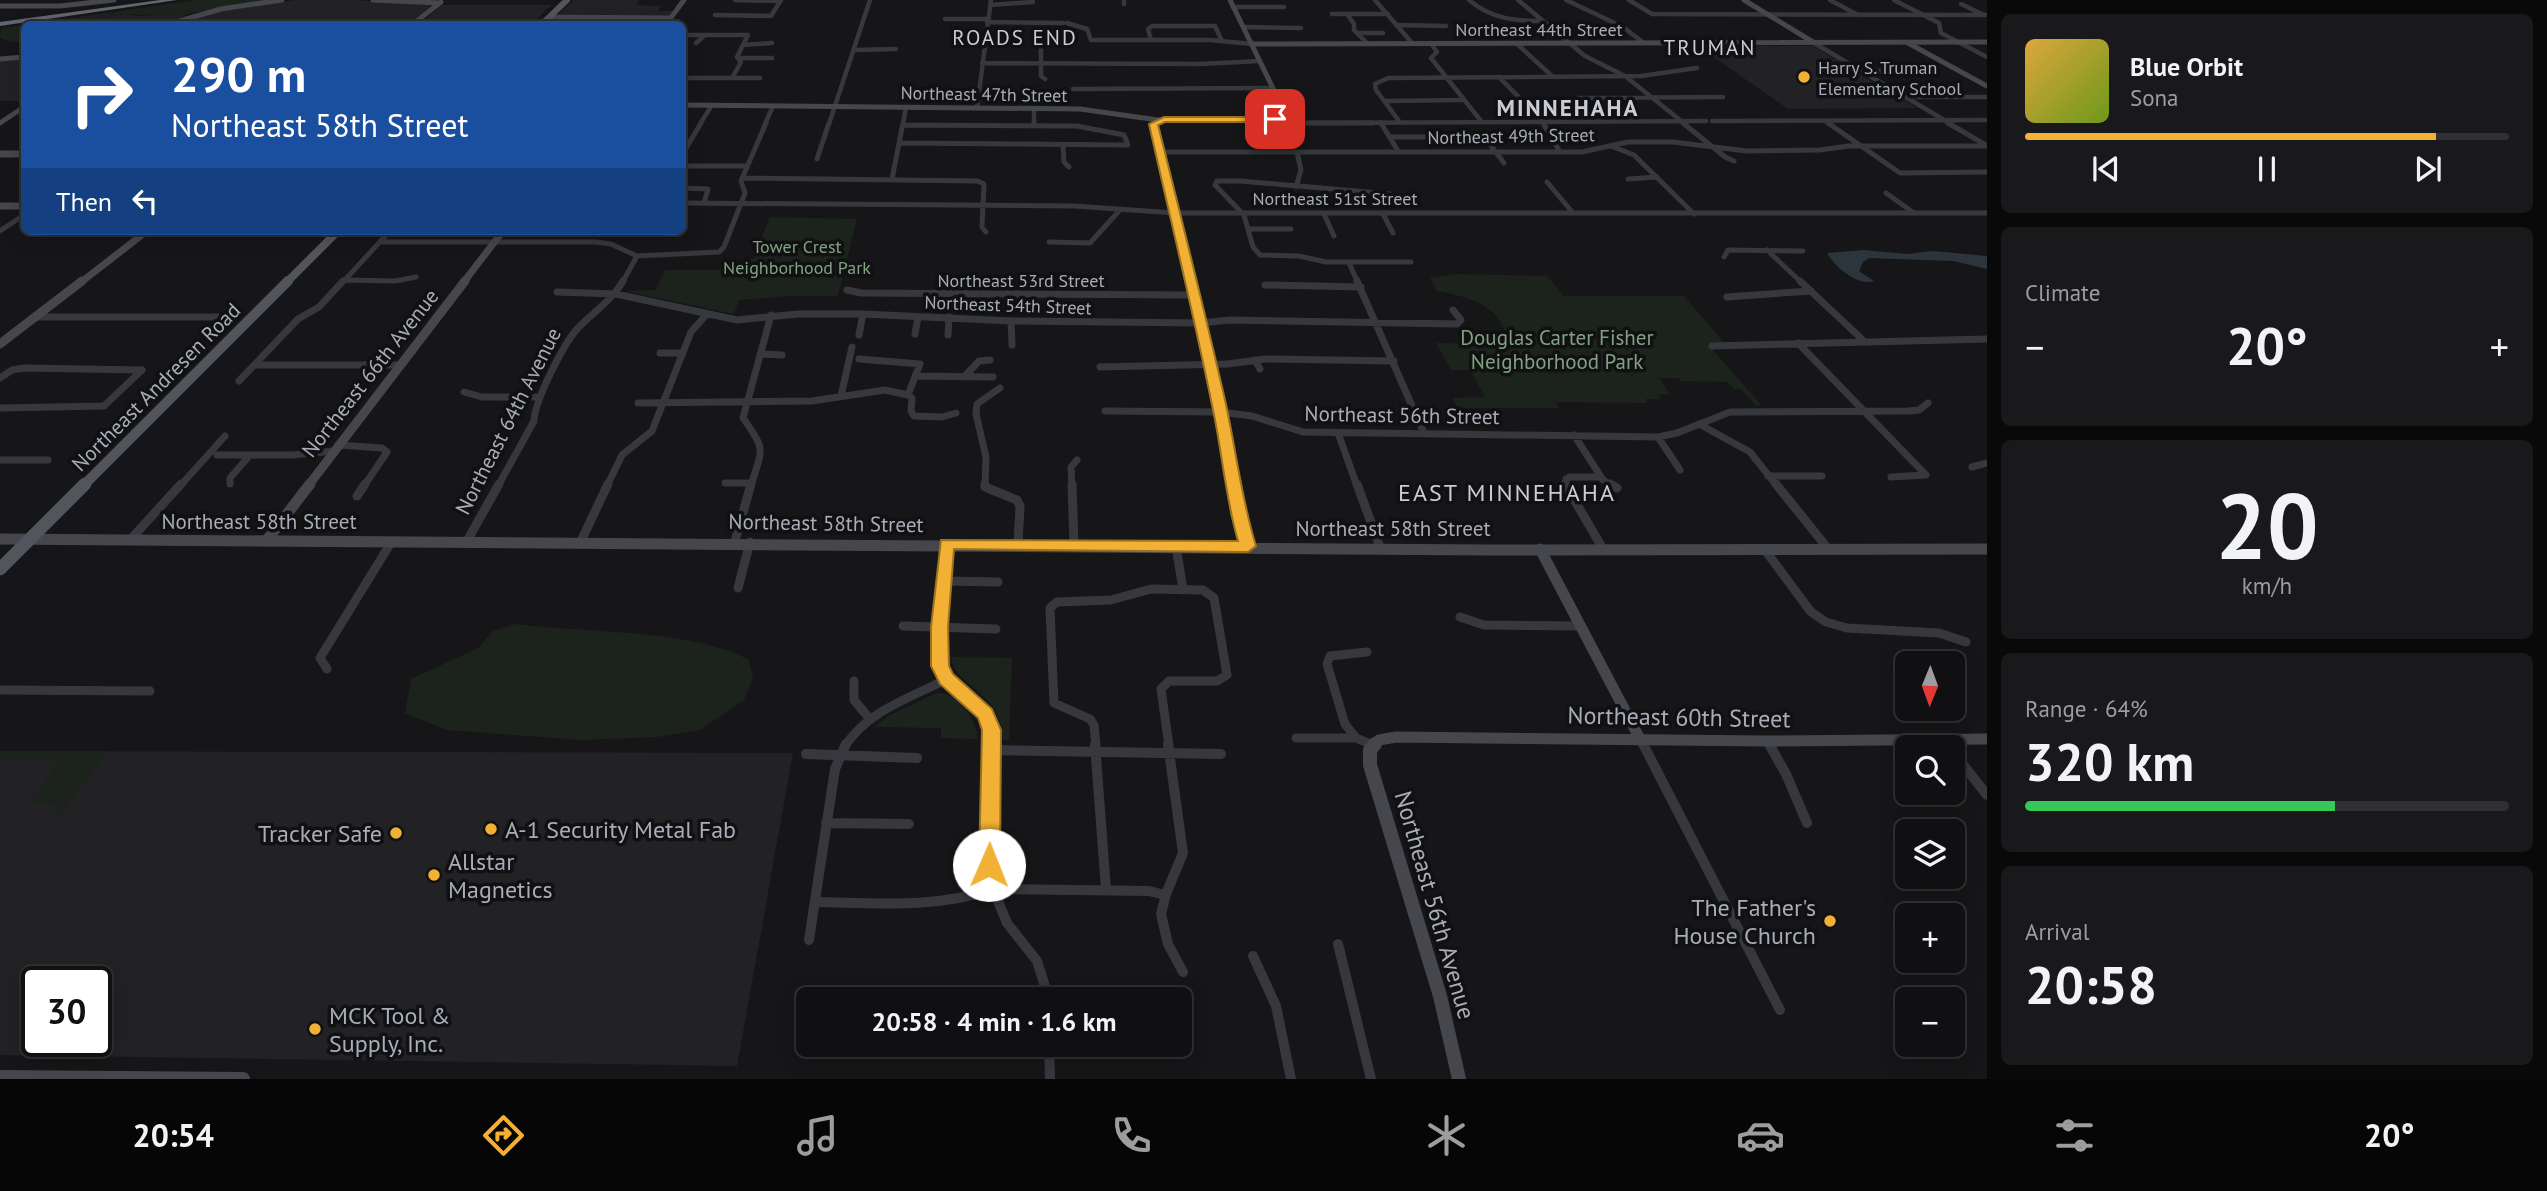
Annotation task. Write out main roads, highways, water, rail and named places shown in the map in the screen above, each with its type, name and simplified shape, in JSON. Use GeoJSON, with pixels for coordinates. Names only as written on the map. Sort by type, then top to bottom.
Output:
{"type":"FeatureCollection","features":[{"type":"Feature","properties":{"kind":"highway"},"geometry":{"type":"LineString","coordinates":[[0,23],[147,0]]}},
{"type":"Feature","properties":{"kind":"highway"},"geometry":{"type":"LineString","coordinates":[[0,23],[153,0]]}},
{"type":"Feature","properties":{"kind":"highway"},"geometry":{"type":"LineString","coordinates":[[0,23],[174,0]]}},
{"type":"Feature","properties":{"kind":"main road"},"geometry":{"type":"LineString","coordinates":[[545,21],[567,0]]}},
{"type":"Feature","properties":{"kind":"main road","name":"Northeast Andresen Road"},"geometry":{"type":"LineString","coordinates":[[0,569],[334,235]]}},
{"type":"Feature","properties":{"kind":"place","name":"Harry S. Truman Elementary School"},"geometry":{"type":"Point","coordinates":[1804,77]}},
{"type":"Feature","properties":{"kind":"place","name":"A-1 Security Metal Fab"},"geometry":{"type":"Point","coordinates":[491,829]}},
{"type":"Feature","properties":{"kind":"place","name":"Tracker Safe"},"geometry":{"type":"Point","coordinates":[396,833]}},
{"type":"Feature","properties":{"kind":"place","name":"Allstar Magnetics"},"geometry":{"type":"Point","coordinates":[434,875]}},
{"type":"Feature","properties":{"kind":"place","name":"The Father's House Church"},"geometry":{"type":"Point","coordinates":[1830,921]}},
{"type":"Feature","properties":{"kind":"place","name":"MCK Tool & Supply, Inc."},"geometry":{"type":"Point","coordinates":[315,1029]}},
{"type":"Feature","properties":{"kind":"district","name":"ROADS END"},"geometry":{"type":"Point","coordinates":[1015,37]}},
{"type":"Feature","properties":{"kind":"district","name":"TRUMAN"},"geometry":{"type":"Point","coordinates":[1710,47]}},
{"type":"Feature","properties":{"kind":"district","name":"MINNEHAHA"},"geometry":{"type":"Point","coordinates":[1568,107]}},
{"type":"Feature","properties":{"kind":"district","name":"EAST MINNEHAHA"},"geometry":{"type":"Point","coordinates":[1507,492]}},
{"type":"Feature","properties":{"kind":"park label","name":"Tower Crest Neighborhood Park"},"geometry":{"type":"Point","coordinates":[797,256]}},
{"type":"Feature","properties":{"kind":"park label","name":"Douglas Carter Fisher Neighborhood Park"},"geometry":{"type":"Point","coordinates":[1557,349]}}]}
